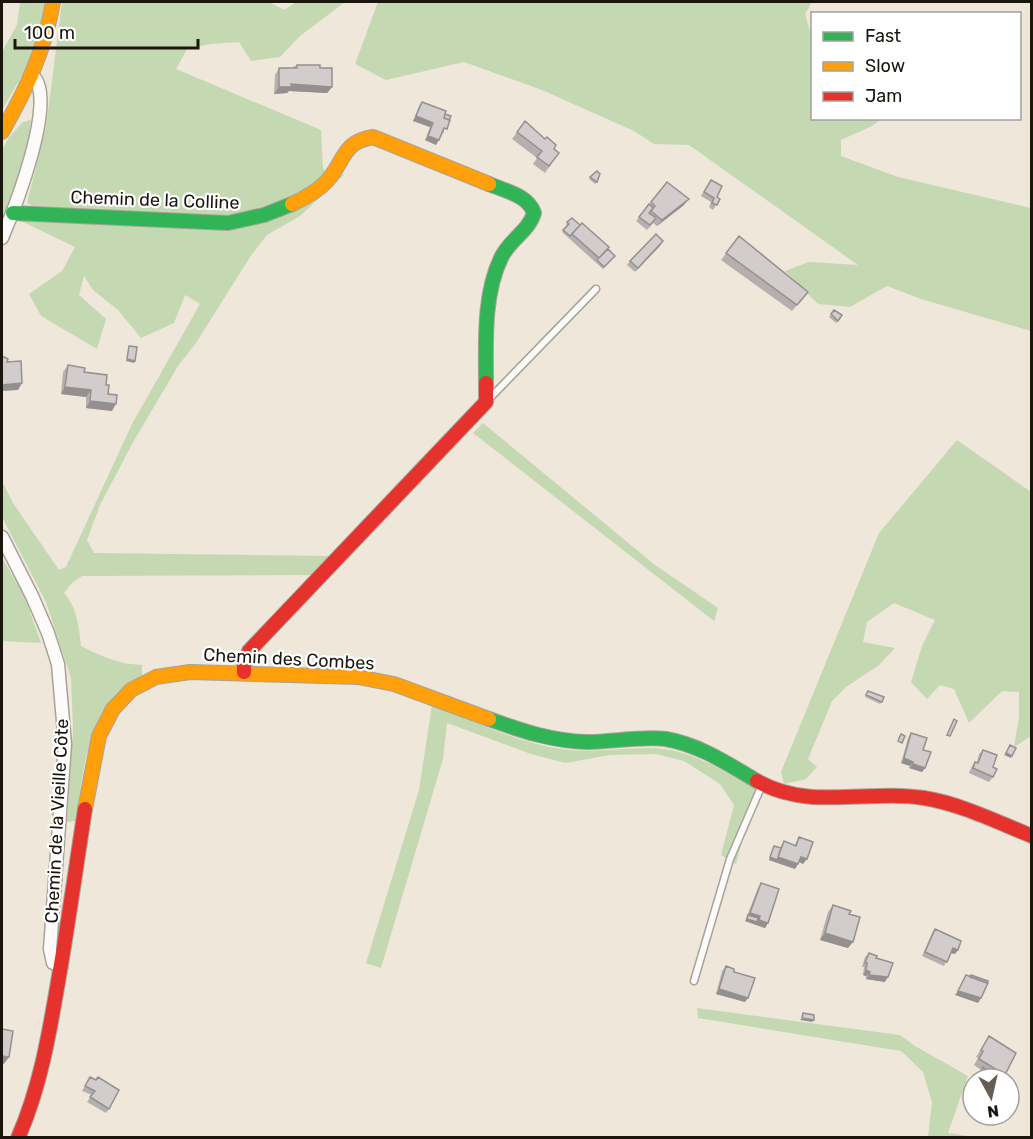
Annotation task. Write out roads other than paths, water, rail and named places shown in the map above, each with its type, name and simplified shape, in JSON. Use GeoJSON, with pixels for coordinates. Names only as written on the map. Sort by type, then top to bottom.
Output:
{"type":"FeatureCollection","features":[{"type":"Feature","properties":{"kind":"street"},"geometry":{"type":"LineString","coordinates":[[2,132],[33,75],[46,41],[53,2]]}},
{"type":"Feature","properties":{"kind":"street"},"geometry":{"type":"LineString","coordinates":[[2,238],[13,213],[34,148],[41,101],[40,88],[33,75]]}},
{"type":"Feature","properties":{"kind":"street","name":"Chemin de la Colline"},"geometry":{"type":"LineString","coordinates":[[13,213],[245,222],[301,199],[323,186],[347,149],[358,140],[373,136],[523,198],[532,204],[535,210],[535,216],[530,223],[509,244],[501,257],[494,279],[489,311],[486,402]]}},
{"type":"Feature","properties":{"kind":"street"},"geometry":{"type":"LineString","coordinates":[[244,672],[249,651],[486,402]]}},
{"type":"Feature","properties":{"kind":"street","name":"Chemin de la Vieille Côte"},"geometry":{"type":"LineString","coordinates":[[2,537],[32,596],[58,664],[65,744],[50,949],[53,963],[61,967]]}},
{"type":"Feature","properties":{"kind":"street","name":"Chemin des Combes"},"geometry":{"type":"LineString","coordinates":[[18,1137],[35,1098],[61,967],[93,760],[99,736],[113,709],[131,690],[156,677],[190,672],[358,677],[394,684],[529,734],[559,740],[588,742],[664,739],[701,749],[762,784],[792,795],[824,799],[889,795],[925,798],[964,809],[1032,836]]}},
{"type":"Feature","properties":{"kind":"lane"},"geometry":{"type":"LineString","coordinates":[[486,402],[596,289]]}},
{"type":"Feature","properties":{"kind":"lane"},"geometry":{"type":"LineString","coordinates":[[694,981],[730,859],[762,784]]}}]}
